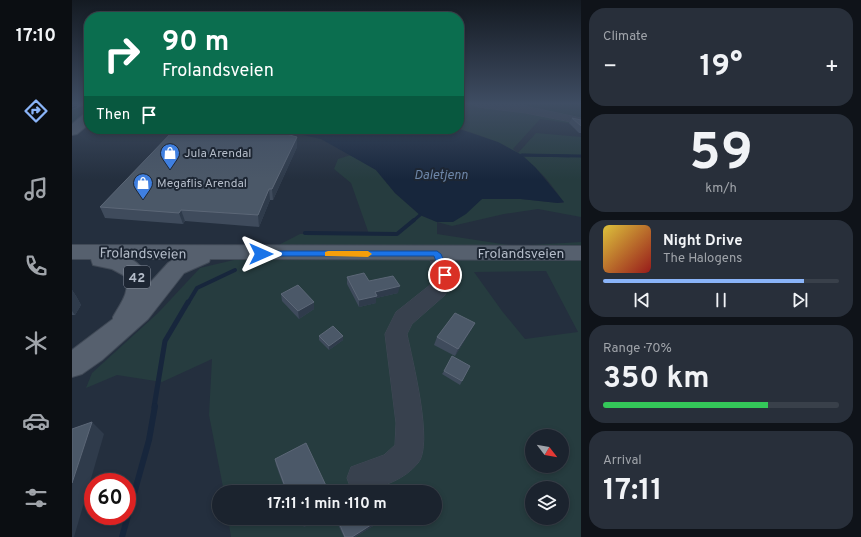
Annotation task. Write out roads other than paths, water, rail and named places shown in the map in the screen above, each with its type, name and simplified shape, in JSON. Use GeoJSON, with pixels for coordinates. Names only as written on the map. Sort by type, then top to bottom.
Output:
{"type":"FeatureCollection","features":[{"type":"Feature","properties":{"kind":"main road","name":"Frolandsveien"},"geometry":{"type":"LineString","coordinates":[[72,252],[213,254],[581,253]]}},
{"type":"Feature","properties":{"kind":"main road","name":"Frolandsveien"},"geometry":{"type":"LineString","coordinates":[[72,365],[109,339],[146,305],[176,268],[194,258],[213,254]]}},
{"type":"Feature","properties":{"kind":"main road","name":"Frolandsveien"},"geometry":{"type":"LineString","coordinates":[[72,259],[113,261],[129,267],[137,276],[139,284],[135,304],[109,339]]}},
{"type":"Feature","properties":{"kind":"street"},"geometry":{"type":"LineString","coordinates":[[362,478],[393,467],[409,452],[410,423],[396,334],[404,318],[438,290],[445,275],[437,254]]}},
{"type":"Feature","properties":{"kind":"water","name":"Daletjenn"},"geometry":{"type":"Polygon","coordinates":[[[464,131],[498,142],[522,155],[535,167],[564,202],[558,203],[521,199],[482,199],[466,214],[453,222],[437,222],[420,215],[395,193],[376,170],[321,139],[298,134],[464,134],[464,131]]]}},
{"type":"Feature","properties":{"kind":"waterway"},"geometry":{"type":"LineString","coordinates":[[569,156],[522,155],[581,156]]}},
{"type":"Feature","properties":{"kind":"waterway"},"geometry":{"type":"LineString","coordinates":[[413,221],[420,215]]}},
{"type":"Feature","properties":{"kind":"waterway"},"geometry":{"type":"LineString","coordinates":[[305,233],[397,234],[414,220]]}},
{"type":"Feature","properties":{"kind":"waterway"},"geometry":{"type":"LineString","coordinates":[[188,303],[197,288],[235,270]]}},
{"type":"Feature","properties":{"kind":"waterway"},"geometry":{"type":"LineString","coordinates":[[154,407],[165,341],[188,302]]}},
{"type":"Feature","properties":{"kind":"waterway"},"geometry":{"type":"LineString","coordinates":[[122,537],[149,440],[155,406]]}},
{"type":"Feature","properties":{"kind":"place","name":"Jula Arendal"},"geometry":{"type":"Point","coordinates":[170,170]}},
{"type":"Feature","properties":{"kind":"place","name":"Megaflis Arendal"},"geometry":{"type":"Point","coordinates":[143,200]}}]}
